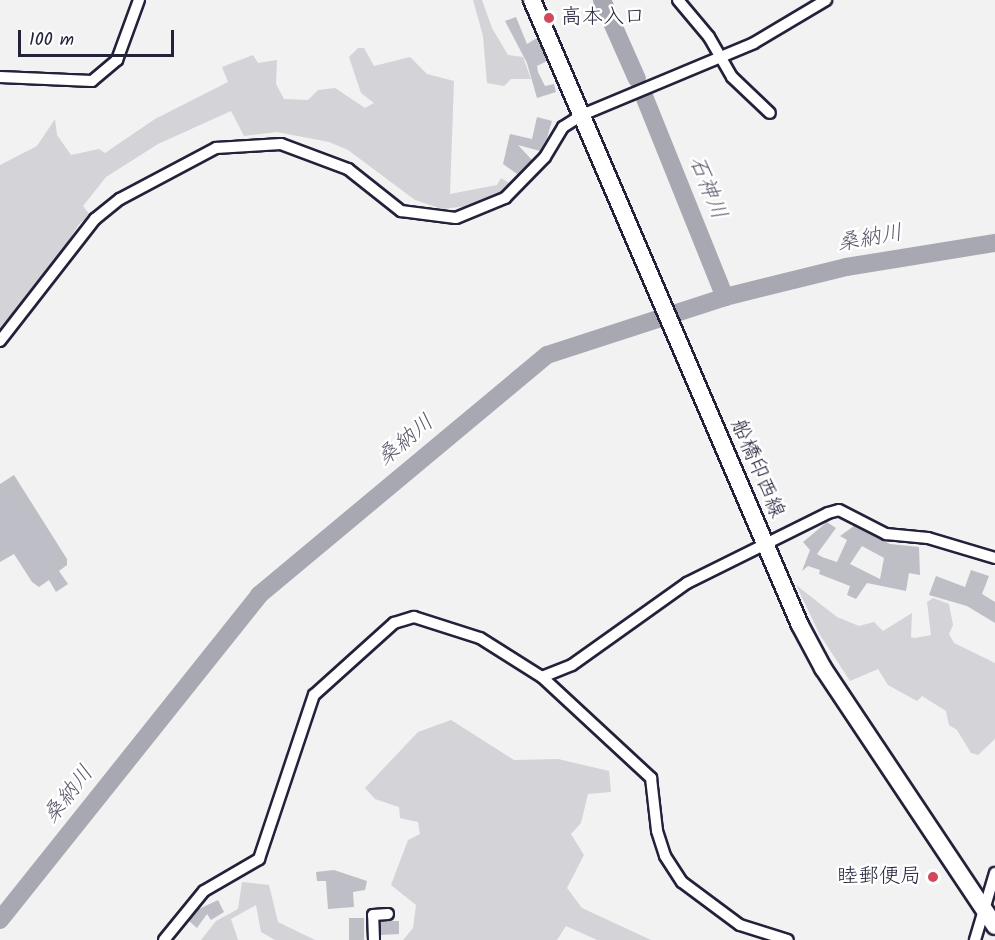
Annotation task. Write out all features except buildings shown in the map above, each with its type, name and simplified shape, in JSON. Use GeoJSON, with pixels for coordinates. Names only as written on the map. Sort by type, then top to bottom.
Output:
{"type":"FeatureCollection","features":[{"type":"Feature","properties":{"kind":"main road","name":"船橋印西線"},"geometry":{"type":"LineString","coordinates":[[532,0],[680,351],[765,545],[823,668],[991,920]]}},
{"type":"Feature","properties":{"kind":"street"},"geometry":{"type":"LineString","coordinates":[[0,77],[92,81],[117,60],[139,0]]}},
{"type":"Feature","properties":{"kind":"street"},"geometry":{"type":"LineString","coordinates":[[678,0],[709,37],[717,56],[770,113]]}},
{"type":"Feature","properties":{"kind":"street"},"geometry":{"type":"LineString","coordinates":[[0,341],[95,219],[120,200],[216,148],[281,144],[348,169],[401,211],[456,218],[505,198],[545,157],[563,127],[582,115],[717,56],[754,43],[826,0]]}},
{"type":"Feature","properties":{"kind":"street"},"geometry":{"type":"LineString","coordinates":[[542,676],[580,659],[672,592],[839,510],[886,534],[928,538],[995,558]]}},
{"type":"Feature","properties":{"kind":"street"},"geometry":{"type":"LineString","coordinates":[[164,940],[189,903],[259,859],[314,695],[394,623],[414,617],[480,638],[542,676],[651,778],[657,831],[666,856],[682,882],[740,925],[788,940]]}},
{"type":"Feature","properties":{"kind":"street"},"geometry":{"type":"LineString","coordinates":[[975,940],[991,920],[995,873]]}},
{"type":"Feature","properties":{"kind":"street"},"geometry":{"type":"LineString","coordinates":[[374,940],[373,915],[388,914]]}},
{"type":"Feature","properties":{"kind":"shaded area"},"geometry":{"type":"Polygon","coordinates":[[[473,0],[482,0],[492,28],[508,55],[523,57],[531,79],[511,79],[504,86],[487,83],[483,36],[473,0]]]}},
{"type":"Feature","properties":{"kind":"shaded area"},"geometry":{"type":"Polygon","coordinates":[[[358,48],[364,48],[374,66],[410,57],[427,74],[454,81],[450,194],[497,185],[501,178],[511,184],[506,190],[485,204],[442,209],[415,200],[348,150],[329,142],[277,132],[244,136],[231,111],[158,144],[106,177],[83,206],[90,215],[79,224],[41,285],[0,331],[0,165],[37,146],[55,119],[57,135],[71,155],[99,149],[105,153],[155,119],[228,82],[222,67],[253,55],[258,63],[277,60],[276,84],[284,99],[308,100],[318,90],[335,88],[365,108],[374,103],[361,93],[349,57],[358,48]]]}},
{"type":"Feature","properties":{"kind":"shaded area"},"geometry":{"type":"Polygon","coordinates":[[[796,585],[837,617],[859,626],[874,622],[883,631],[912,613],[911,637],[915,638],[931,635],[927,602],[933,598],[949,604],[953,625],[949,634],[954,643],[995,663],[995,739],[978,755],[971,753],[957,730],[949,725],[946,711],[922,696],[917,701],[888,685],[878,669],[850,681],[820,635],[796,585]]]}},
{"type":"Feature","properties":{"kind":"shaded area"},"geometry":{"type":"Polygon","coordinates":[[[451,720],[514,760],[558,759],[609,771],[611,792],[588,794],[581,823],[571,834],[584,855],[567,888],[582,908],[651,940],[597,940],[566,926],[557,940],[403,940],[413,928],[416,905],[391,885],[408,840],[420,834],[418,822],[400,818],[399,807],[375,799],[365,788],[418,732],[451,720]]]}},
{"type":"Feature","properties":{"kind":"shaded area"},"geometry":{"type":"Polygon","coordinates":[[[242,882],[269,885],[278,922],[315,940],[275,940],[261,932],[256,905],[231,919],[238,940],[201,940],[216,921],[238,909],[242,882]]]}},
{"type":"Feature","properties":{"kind":"waterway","name":"石神川"},"geometry":{"type":"LineString","coordinates":[[602,0],[637,79]]}},
{"type":"Feature","properties":{"kind":"waterway","name":"石神川"},"geometry":{"type":"LineString","coordinates":[[644,96],[725,297]]}},
{"type":"Feature","properties":{"kind":"waterway","name":"桑納川"},"geometry":{"type":"LineString","coordinates":[[0,920],[259,595],[547,355],[725,297],[846,267],[995,243]]}},
{"type":"Feature","properties":{"kind":"place","name":"高本入口"},"geometry":{"type":"Point","coordinates":[549,18]}},
{"type":"Feature","properties":{"kind":"place","name":"睦郵便局"},"geometry":{"type":"Point","coordinates":[933,877]}}]}
